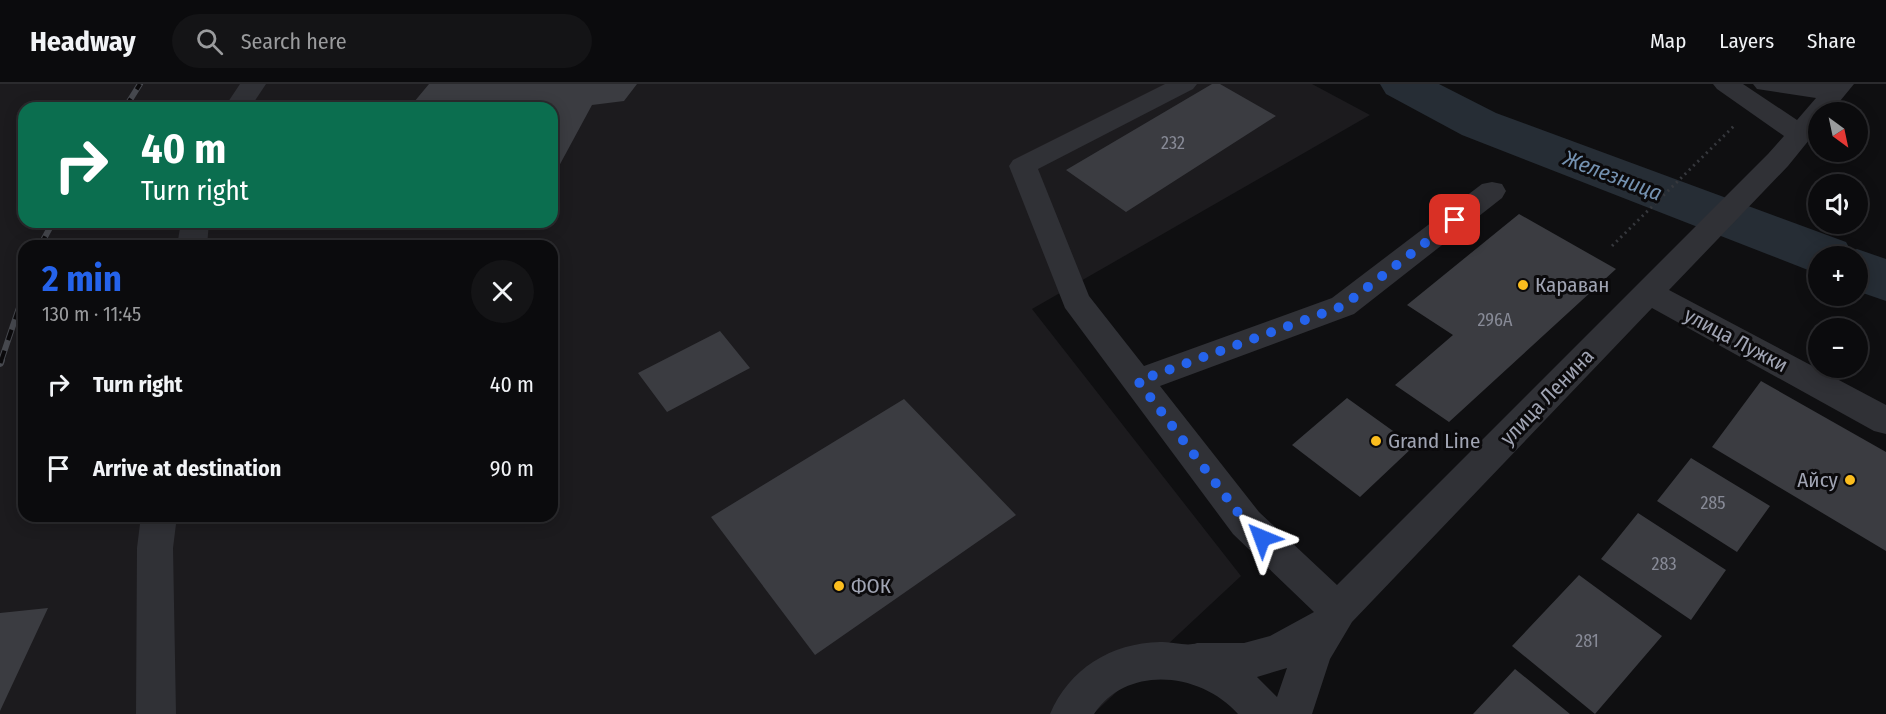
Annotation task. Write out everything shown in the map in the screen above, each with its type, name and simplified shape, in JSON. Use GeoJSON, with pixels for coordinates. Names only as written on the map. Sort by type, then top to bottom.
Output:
{"type":"FeatureCollection","features":[{"type":"Feature","properties":{"kind":"street"},"geometry":{"type":"LineString","coordinates":[[241,102],[253,84]]}},
{"type":"Feature","properties":{"kind":"street"},"geometry":{"type":"LineString","coordinates":[[1184,84],[1023,166],[1076,300],[1246,523],[1331,619]]}},
{"type":"Feature","properties":{"kind":"street"},"geometry":{"type":"LineString","coordinates":[[1726,84],[1799,134]]}},
{"type":"Feature","properties":{"kind":"street"},"geometry":{"type":"LineString","coordinates":[[1766,84],[1837,89]]}},
{"type":"Feature","properties":{"kind":"street","name":"улица Ленина"},"geometry":{"type":"LineString","coordinates":[[1331,619],[1778,159],[1837,89]]}},
{"type":"Feature","properties":{"kind":"street"},"geometry":{"type":"LineString","coordinates":[[1138,381],[1343,306],[1492,191]]}},
{"type":"Feature","properties":{"kind":"street","name":"улица Лужки"},"geometry":{"type":"LineString","coordinates":[[1660,282],[1886,421]]}},
{"type":"Feature","properties":{"kind":"street"},"geometry":{"type":"LineString","coordinates":[[156,714],[155,548],[158,522]]}},
{"type":"Feature","properties":{"kind":"street"},"geometry":{"type":"LineString","coordinates":[[1070,714],[1090,686],[1119,667],[1153,660],[1244,662],[1277,653],[1331,619]]}},
{"type":"Feature","properties":{"kind":"street"},"geometry":{"type":"LineString","coordinates":[[1292,714],[1301,679],[1331,619]]}},
{"type":"Feature","properties":{"kind":"street"},"geometry":{"type":"LineString","coordinates":[[1188,662],[1223,676],[1254,699],[1265,714]]}},
{"type":"Feature","properties":{"kind":"path"},"geometry":{"type":"LineString","coordinates":[[1612,246],[1743,118]]}},
{"type":"Feature","properties":{"kind":"shaded area"},"geometry":{"type":"Polygon","coordinates":[[[0,84],[1312,84],[1370,115],[1032,309],[1241,576],[1093,714],[0,714],[0,84]]]}},
{"type":"Feature","properties":{"kind":"building"},"geometry":{"type":"Polygon","coordinates":[[[429,84],[637,84],[624,101],[592,105],[558,168],[558,102],[414,102],[429,84]]]}},
{"type":"Feature","properties":{"kind":"building"},"geometry":{"type":"Polygon","coordinates":[[[1212,84],[1220,84],[1276,116],[1126,212],[1066,170],[1212,84]]]}},
{"type":"Feature","properties":{"kind":"building"},"geometry":{"type":"Polygon","coordinates":[[[1519,214],[1616,269],[1449,422],[1395,385],[1453,335],[1407,305],[1519,214]]]}},
{"type":"Feature","properties":{"kind":"building"},"geometry":{"type":"Polygon","coordinates":[[[720,331],[750,368],[667,412],[638,373],[720,331]]]}},
{"type":"Feature","properties":{"kind":"building"},"geometry":{"type":"Polygon","coordinates":[[[1761,381],[1886,452],[1886,551],[1712,447],[1761,381]]]}},
{"type":"Feature","properties":{"kind":"building"},"geometry":{"type":"Polygon","coordinates":[[[1347,398],[1414,446],[1360,497],[1292,445],[1347,398]]]}},
{"type":"Feature","properties":{"kind":"building","name":"ФОК"},"geometry":{"type":"Polygon","coordinates":[[[904,399],[1016,515],[815,655],[711,517],[904,399]]]}},
{"type":"Feature","properties":{"kind":"building"},"geometry":{"type":"Polygon","coordinates":[[[1691,458],[1770,506],[1737,552],[1657,501],[1691,458]]]}},
{"type":"Feature","properties":{"kind":"building"},"geometry":{"type":"Polygon","coordinates":[[[1638,513],[1726,570],[1691,620],[1601,559],[1638,513]]]}},
{"type":"Feature","properties":{"kind":"building"},"geometry":{"type":"Polygon","coordinates":[[[1579,575],[1662,636],[1595,714],[1512,646],[1579,575]]]}},
{"type":"Feature","properties":{"kind":"building"},"geometry":{"type":"Polygon","coordinates":[[[48,608],[0,711],[0,613],[48,608]]]}},
{"type":"Feature","properties":{"kind":"building"},"geometry":{"type":"Polygon","coordinates":[[[1515,669],[1570,714],[1473,714],[1515,669]]]}},
{"type":"Feature","properties":{"kind":"waterway","name":"Железница"},"geometry":{"type":"LineString","coordinates":[[1403,84],[1479,124],[1808,249]]}},
{"type":"Feature","properties":{"kind":"waterway","name":"Железница"},"geometry":{"type":"LineString","coordinates":[[1868,274],[1886,281]]}},
{"type":"Feature","properties":{"kind":"railway"},"geometry":{"type":"LineString","coordinates":[[129,102],[140,84]]}},
{"type":"Feature","properties":{"kind":"railway"},"geometry":{"type":"LineString","coordinates":[[43,240],[50,228]]}},
{"type":"Feature","properties":{"kind":"railway"},"geometry":{"type":"LineString","coordinates":[[1,361],[18,311]]}},
{"type":"Feature","properties":{"kind":"place","name":"Караван"},"geometry":{"type":"Point","coordinates":[1523,285]}},
{"type":"Feature","properties":{"kind":"place","name":"Grand Line"},"geometry":{"type":"Point","coordinates":[1376,441]}},
{"type":"Feature","properties":{"kind":"place","name":"Айсу"},"geometry":{"type":"Point","coordinates":[1850,480]}},
{"type":"Feature","properties":{"kind":"place","name":"ФОК"},"geometry":{"type":"Point","coordinates":[839,586]}},
{"type":"Feature","properties":{"kind":"route"},"geometry":{"type":"LineString","coordinates":[[1262,538],[1246,523],[1138,381],[1343,306],[1455,220]]}}]}
